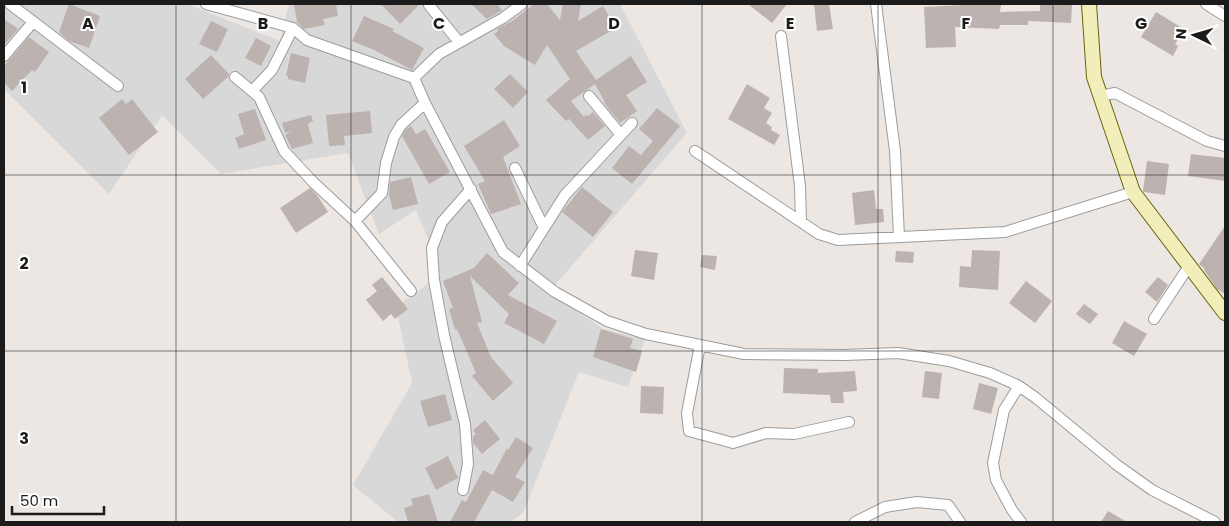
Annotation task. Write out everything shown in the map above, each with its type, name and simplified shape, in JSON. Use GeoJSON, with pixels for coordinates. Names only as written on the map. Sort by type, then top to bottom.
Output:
{"type":"FeatureCollection","features":[{"type":"Feature","properties":{"kind":"street"},"geometry":{"type":"LineString","coordinates":[[10,4],[118,86]]}},
{"type":"Feature","properties":{"kind":"street"},"geometry":{"type":"LineString","coordinates":[[206,4],[293,28],[307,40],[414,78],[502,252],[554,292],[607,321],[646,334],[744,354],[845,355],[898,353],[949,362],[990,373],[1019,386],[1036,398],[1118,466],[1152,490],[1216,522]]}},
{"type":"Feature","properties":{"kind":"street"},"geometry":{"type":"LineString","coordinates":[[876,4],[895,151],[900,237]]}},
{"type":"Feature","properties":{"kind":"street"},"geometry":{"type":"LineString","coordinates":[[1089,4],[1094,77],[1133,192],[1225,313]]}},
{"type":"Feature","properties":{"kind":"street"},"geometry":{"type":"LineString","coordinates":[[1206,4],[1225,16]]}},
{"type":"Feature","properties":{"kind":"street"},"geometry":{"type":"LineString","coordinates":[[429,5],[460,42]]}},
{"type":"Feature","properties":{"kind":"street"},"geometry":{"type":"LineString","coordinates":[[414,78],[439,54],[502,18],[516,5]]}},
{"type":"Feature","properties":{"kind":"street"},"geometry":{"type":"LineString","coordinates":[[4,56],[33,22]]}},
{"type":"Feature","properties":{"kind":"street"},"geometry":{"type":"LineString","coordinates":[[252,91],[272,70],[293,28]]}},
{"type":"Feature","properties":{"kind":"street"},"geometry":{"type":"LineString","coordinates":[[781,36],[800,186],[801,222]]}},
{"type":"Feature","properties":{"kind":"street"},"geometry":{"type":"LineString","coordinates":[[235,77],[259,97],[284,151],[312,182],[355,221],[411,291]]}},
{"type":"Feature","properties":{"kind":"street"},"geometry":{"type":"LineString","coordinates":[[1100,96],[1116,93],[1207,141],[1225,146]]}},
{"type":"Feature","properties":{"kind":"street"},"geometry":{"type":"LineString","coordinates":[[589,96],[621,134]]}},
{"type":"Feature","properties":{"kind":"street"},"geometry":{"type":"LineString","coordinates":[[355,221],[382,193],[386,163],[394,137],[402,125],[425,103]]}},
{"type":"Feature","properties":{"kind":"street"},"geometry":{"type":"LineString","coordinates":[[520,266],[565,195],[632,122]]}},
{"type":"Feature","properties":{"kind":"street"},"geometry":{"type":"LineString","coordinates":[[695,151],[819,234],[838,240],[1005,232],[1133,192]]}},
{"type":"Feature","properties":{"kind":"street"},"geometry":{"type":"LineString","coordinates":[[515,168],[544,228]]}},
{"type":"Feature","properties":{"kind":"street"},"geometry":{"type":"LineString","coordinates":[[463,490],[468,464],[465,424],[434,280],[432,248],[442,222],[470,190]]}},
{"type":"Feature","properties":{"kind":"street"},"geometry":{"type":"LineString","coordinates":[[1154,319],[1189,266]]}},
{"type":"Feature","properties":{"kind":"street"},"geometry":{"type":"LineString","coordinates":[[700,345],[688,413],[689,431],[733,442],[766,433],[794,434],[849,422]]}},
{"type":"Feature","properties":{"kind":"street"},"geometry":{"type":"LineString","coordinates":[[1019,386],[1004,410],[993,463],[996,480],[1012,510],[1021,522]]}},
{"type":"Feature","properties":{"kind":"street"},"geometry":{"type":"LineString","coordinates":[[855,522],[885,507],[917,502],[948,505],[960,522]]}},
{"type":"Feature","properties":{"kind":"shaded area"},"geometry":{"type":"Polygon","coordinates":[[[4,4],[187,4],[280,41],[289,4],[620,4],[687,133],[549,292],[603,329],[645,339],[628,387],[579,372],[523,513],[510,522],[398,522],[353,485],[412,383],[396,307],[434,279],[432,248],[416,210],[379,234],[348,153],[221,174],[162,115],[109,194],[4,89],[4,4]]]}},
{"type":"Feature","properties":{"kind":"building"},"geometry":{"type":"Polygon","coordinates":[[[69,4],[100,16],[89,48],[69,41],[59,32],[69,4]]]}},
{"type":"Feature","properties":{"kind":"building"},"geometry":{"type":"Polygon","coordinates":[[[294,4],[336,4],[338,16],[323,19],[325,25],[304,29],[297,22],[294,4]]]}},
{"type":"Feature","properties":{"kind":"building"},"geometry":{"type":"Polygon","coordinates":[[[381,4],[420,4],[400,24],[381,4]]]}},
{"type":"Feature","properties":{"kind":"building"},"geometry":{"type":"Polygon","coordinates":[[[471,4],[497,4],[502,10],[487,19],[471,4]]]}},
{"type":"Feature","properties":{"kind":"building"},"geometry":{"type":"Polygon","coordinates":[[[534,4],[547,4],[560,20],[563,4],[581,4],[578,21],[603,6],[616,28],[576,51],[596,80],[631,56],[647,82],[626,95],[637,111],[620,123],[604,103],[595,84],[571,101],[584,117],[593,112],[605,126],[588,140],[569,119],[566,121],[546,100],[570,79],[547,45],[535,65],[504,46],[494,34],[498,31],[497,29],[512,21],[534,4]]]}},
{"type":"Feature","properties":{"kind":"building"},"geometry":{"type":"Polygon","coordinates":[[[748,4],[787,4],[772,23],[748,4]]]}},
{"type":"Feature","properties":{"kind":"building"},"geometry":{"type":"Polygon","coordinates":[[[814,4],[829,4],[833,29],[817,31],[814,4]]]}},
{"type":"Feature","properties":{"kind":"building"},"geometry":{"type":"Polygon","coordinates":[[[1001,4],[1000,12],[1040,11],[1040,4],[1072,4],[1071,23],[1028,21],[1028,25],[1000,25],[999,29],[955,27],[956,47],[926,48],[924,7],[1001,4]]]}},
{"type":"Feature","properties":{"kind":"building"},"geometry":{"type":"Polygon","coordinates":[[[1156,12],[1184,29],[1175,44],[1178,46],[1173,56],[1141,37],[1156,12]]]}},
{"type":"Feature","properties":{"kind":"building"},"geometry":{"type":"Polygon","coordinates":[[[364,16],[394,29],[392,31],[424,48],[412,70],[372,49],[352,41],[364,16]]]}},
{"type":"Feature","properties":{"kind":"building"},"geometry":{"type":"Polygon","coordinates":[[[4,19],[18,29],[5,44],[4,42],[4,19]]]}},
{"type":"Feature","properties":{"kind":"building"},"geometry":{"type":"Polygon","coordinates":[[[211,21],[228,29],[217,52],[199,44],[211,21]]]}},
{"type":"Feature","properties":{"kind":"building"},"geometry":{"type":"Polygon","coordinates":[[[29,37],[49,52],[35,72],[32,70],[12,91],[4,83],[4,66],[29,37]]]}},
{"type":"Feature","properties":{"kind":"building"},"geometry":{"type":"Polygon","coordinates":[[[256,38],[271,46],[261,66],[245,58],[256,38]]]}},
{"type":"Feature","properties":{"kind":"building"},"geometry":{"type":"Polygon","coordinates":[[[291,53],[310,58],[305,83],[288,79],[288,76],[286,76],[291,53]]]}},
{"type":"Feature","properties":{"kind":"building"},"geometry":{"type":"Polygon","coordinates":[[[211,55],[229,74],[203,99],[185,79],[211,55]]]}},
{"type":"Feature","properties":{"kind":"building"},"geometry":{"type":"Polygon","coordinates":[[[510,74],[528,92],[513,108],[494,89],[510,74]]]}},
{"type":"Feature","properties":{"kind":"building"},"geometry":{"type":"Polygon","coordinates":[[[747,84],[770,98],[764,108],[772,113],[766,123],[772,127],[771,130],[780,135],[774,145],[728,119],[747,84]]]}},
{"type":"Feature","properties":{"kind":"building"},"geometry":{"type":"Polygon","coordinates":[[[122,99],[126,104],[132,99],[158,132],[129,155],[99,118],[122,99]]]}},
{"type":"Feature","properties":{"kind":"building"},"geometry":{"type":"Polygon","coordinates":[[[657,108],[680,126],[632,184],[612,168],[629,146],[641,155],[653,141],[639,129],[657,108]]]}},
{"type":"Feature","properties":{"kind":"building"},"geometry":{"type":"Polygon","coordinates":[[[255,109],[266,140],[239,149],[235,138],[244,134],[238,114],[255,109]]]}},
{"type":"Feature","properties":{"kind":"building"},"geometry":{"type":"Polygon","coordinates":[[[370,111],[372,133],[344,136],[345,145],[329,146],[326,115],[370,111]]]}},
{"type":"Feature","properties":{"kind":"building"},"geometry":{"type":"Polygon","coordinates":[[[311,115],[313,121],[308,124],[313,143],[292,149],[285,135],[291,131],[285,133],[282,123],[311,115]]]}},
{"type":"Feature","properties":{"kind":"building"},"geometry":{"type":"Polygon","coordinates":[[[504,120],[520,146],[503,157],[521,204],[491,214],[478,184],[485,181],[464,146],[504,120]]]}},
{"type":"Feature","properties":{"kind":"building"},"geometry":{"type":"Polygon","coordinates":[[[411,126],[416,134],[425,129],[450,172],[429,184],[402,136],[406,129],[411,126]]]}},
{"type":"Feature","properties":{"kind":"building"},"geometry":{"type":"Polygon","coordinates":[[[1191,154],[1225,158],[1225,181],[1188,176],[1191,154]]]}},
{"type":"Feature","properties":{"kind":"building"},"geometry":{"type":"Polygon","coordinates":[[[1147,161],[1169,164],[1165,195],[1143,191],[1147,161]]]}},
{"type":"Feature","properties":{"kind":"building"},"geometry":{"type":"Polygon","coordinates":[[[411,177],[418,204],[393,210],[389,195],[390,182],[411,177]]]}},
{"type":"Feature","properties":{"kind":"building"},"geometry":{"type":"Polygon","coordinates":[[[582,187],[613,212],[593,237],[562,212],[582,187]]]}},
{"type":"Feature","properties":{"kind":"building"},"geometry":{"type":"Polygon","coordinates":[[[310,188],[328,212],[296,233],[280,208],[310,188]]]}},
{"type":"Feature","properties":{"kind":"building"},"geometry":{"type":"Polygon","coordinates":[[[874,190],[876,209],[883,209],[884,222],[855,225],[852,193],[874,190]]]}},
{"type":"Feature","properties":{"kind":"building"},"geometry":{"type":"Polygon","coordinates":[[[1225,226],[1225,294],[1217,289],[1205,269],[1199,264],[1225,226]]]}},
{"type":"Feature","properties":{"kind":"building"},"geometry":{"type":"Polygon","coordinates":[[[635,250],[658,253],[654,280],[631,276],[635,250]]]}},
{"type":"Feature","properties":{"kind":"building"},"geometry":{"type":"Polygon","coordinates":[[[972,250],[1000,251],[998,290],[959,287],[960,266],[971,267],[972,250]]]}},
{"type":"Feature","properties":{"kind":"building"},"geometry":{"type":"Polygon","coordinates":[[[896,251],[914,252],[913,263],[895,262],[896,251]]]}},
{"type":"Feature","properties":{"kind":"building"},"geometry":{"type":"Polygon","coordinates":[[[487,253],[519,283],[508,295],[557,321],[544,344],[504,323],[509,314],[470,276],[482,322],[477,323],[491,357],[513,383],[493,401],[472,376],[476,373],[457,329],[455,330],[449,309],[453,308],[443,281],[474,268],[487,253]]]}},
{"type":"Feature","properties":{"kind":"building"},"geometry":{"type":"Polygon","coordinates":[[[702,255],[717,256],[715,270],[700,267],[702,255]]]}},
{"type":"Feature","properties":{"kind":"building"},"geometry":{"type":"Polygon","coordinates":[[[382,277],[408,309],[395,319],[391,314],[383,321],[366,300],[377,291],[372,285],[382,277]]]}},
{"type":"Feature","properties":{"kind":"building"},"geometry":{"type":"Polygon","coordinates":[[[1158,277],[1168,285],[1157,302],[1145,292],[1158,277]]]}},
{"type":"Feature","properties":{"kind":"building"},"geometry":{"type":"Polygon","coordinates":[[[1026,281],[1052,301],[1035,323],[1009,303],[1026,281]]]}},
{"type":"Feature","properties":{"kind":"building"},"geometry":{"type":"Polygon","coordinates":[[[1084,304],[1098,314],[1090,324],[1076,314],[1084,304]]]}},
{"type":"Feature","properties":{"kind":"building"},"geometry":{"type":"Polygon","coordinates":[[[1124,321],[1147,334],[1134,356],[1112,343],[1124,321]]]}},
{"type":"Feature","properties":{"kind":"building"},"geometry":{"type":"Polygon","coordinates":[[[601,329],[633,339],[630,348],[642,351],[636,372],[593,357],[601,329]]]}},
{"type":"Feature","properties":{"kind":"building"},"geometry":{"type":"Polygon","coordinates":[[[784,368],[818,369],[818,373],[855,371],[857,391],[843,392],[844,403],[831,403],[830,395],[783,393],[784,368]]]}},
{"type":"Feature","properties":{"kind":"building"},"geometry":{"type":"Polygon","coordinates":[[[925,371],[942,373],[939,399],[922,397],[925,371]]]}},
{"type":"Feature","properties":{"kind":"building"},"geometry":{"type":"Polygon","coordinates":[[[979,383],[998,388],[991,414],[973,409],[979,383]]]}},
{"type":"Feature","properties":{"kind":"building"},"geometry":{"type":"Polygon","coordinates":[[[641,386],[664,387],[663,414],[640,413],[641,386]]]}},
{"type":"Feature","properties":{"kind":"building"},"geometry":{"type":"Polygon","coordinates":[[[445,394],[452,420],[428,427],[420,401],[445,394]]]}},
{"type":"Feature","properties":{"kind":"building"},"geometry":{"type":"Polygon","coordinates":[[[485,420],[500,439],[482,454],[473,443],[473,436],[476,434],[473,430],[485,420]]]}},
{"type":"Feature","properties":{"kind":"building"},"geometry":{"type":"Polygon","coordinates":[[[516,437],[533,448],[515,477],[525,482],[513,502],[492,490],[474,522],[450,522],[462,500],[466,502],[483,470],[493,475],[507,448],[508,450],[516,437]]]}},
{"type":"Feature","properties":{"kind":"building"},"geometry":{"type":"Polygon","coordinates":[[[448,456],[458,478],[436,490],[425,468],[448,456]]]}},
{"type":"Feature","properties":{"kind":"building"},"geometry":{"type":"Polygon","coordinates":[[[429,494],[438,522],[408,522],[404,508],[413,505],[411,499],[429,494]]]}},
{"type":"Feature","properties":{"kind":"building"},"geometry":{"type":"Polygon","coordinates":[[[1108,511],[1127,522],[1101,522],[1108,511]]]}}]}
